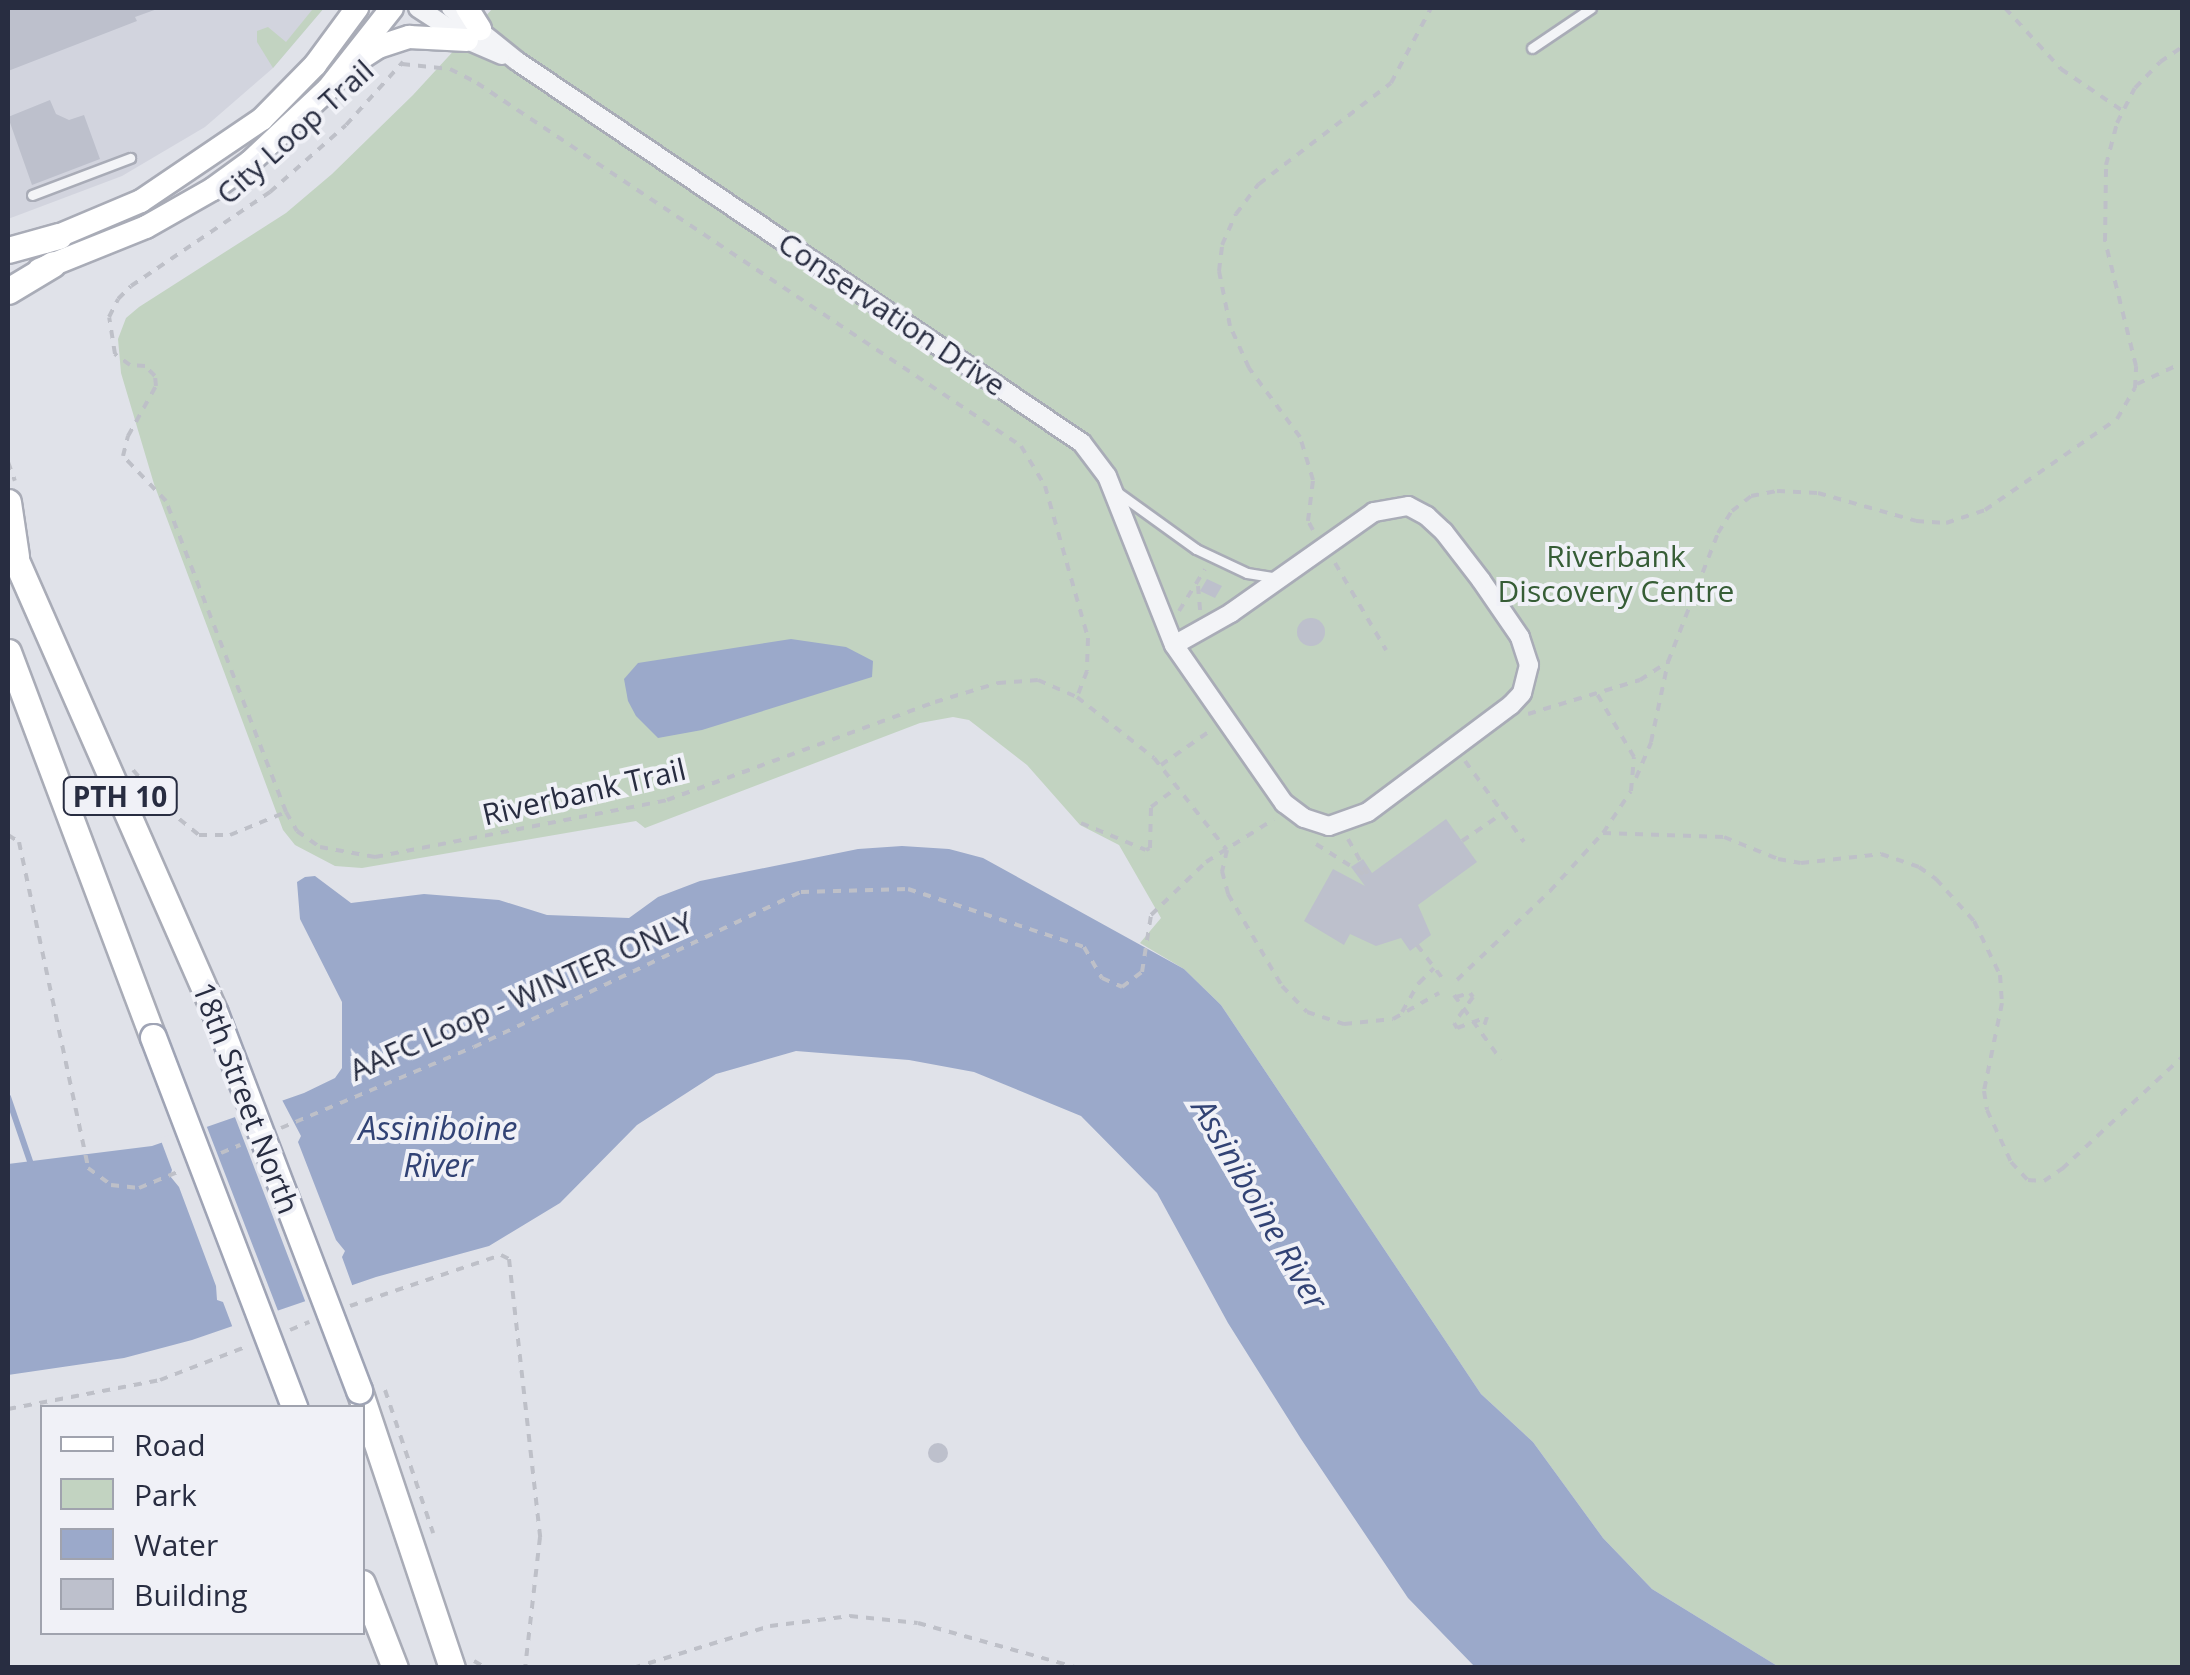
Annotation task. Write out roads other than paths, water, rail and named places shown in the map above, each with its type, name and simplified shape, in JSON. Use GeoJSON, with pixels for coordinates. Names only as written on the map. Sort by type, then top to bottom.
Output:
{"type":"FeatureCollection","features":[{"type":"Feature","properties":{"kind":"main road"},"geometry":{"type":"LineString","coordinates":[[8,253],[120,212],[166,187],[262,119],[315,65],[357,8]]}},
{"type":"Feature","properties":{"kind":"main road"},"geometry":{"type":"LineString","coordinates":[[8,282],[146,227],[213,189],[273,142],[347,68],[392,8]]}},
{"type":"Feature","properties":{"kind":"main road"},"geometry":{"type":"LineString","coordinates":[[347,68],[378,47],[409,37],[474,34],[467,8]]}},
{"type":"Feature","properties":{"kind":"main road"},"geometry":{"type":"LineString","coordinates":[[8,291],[53,264]]}},
{"type":"Feature","properties":{"kind":"main road"},"geometry":{"type":"LineString","coordinates":[[8,502],[23,580]]}},
{"type":"Feature","properties":{"kind":"main road","name":"18th Street North"},"geometry":{"type":"LineString","coordinates":[[8,542],[214,1012],[461,1663]]}},
{"type":"Feature","properties":{"kind":"main road","name":"PTH 10"},"geometry":{"type":"LineString","coordinates":[[8,652],[294,1405]]}},
{"type":"Feature","properties":{"kind":"main road"},"geometry":{"type":"LineString","coordinates":[[365,1591],[395,1668]]}},
{"type":"Feature","properties":{"kind":"street","name":"Conservation Drive"},"geometry":{"type":"LineString","coordinates":[[418,8],[474,34],[516,61],[1082,443],[1112,488],[1170,638],[1225,721],[1294,812],[1318,824],[1342,824],[1368,812],[1511,705],[1528,678],[1527,652],[1520,637],[1444,532],[1418,510],[1396,506],[1374,512],[1218,622],[1170,638]]}},
{"type":"Feature","properties":{"kind":"street","name":"Conservation Drive"},"geometry":{"type":"LineString","coordinates":[[452,8],[474,34]]}},
{"type":"Feature","properties":{"kind":"lane"},"geometry":{"type":"LineString","coordinates":[[1532,48],[1591,8]]}},
{"type":"Feature","properties":{"kind":"lane"},"geometry":{"type":"LineString","coordinates":[[32,195],[130,158]]}},
{"type":"Feature","properties":{"kind":"lane"},"geometry":{"type":"LineString","coordinates":[[1112,488],[1168,532],[1215,558],[1257,576],[1280,578]]}},
{"type":"Feature","properties":{"kind":"water"},"geometry":{"type":"Polygon","coordinates":[[[791,639],[846,647],[873,661],[872,677],[702,730],[658,738],[636,716],[628,701],[624,679],[638,663],[791,639]]]}},
{"type":"Feature","properties":{"kind":"water","name":"Assiniboine River"},"geometry":{"type":"Polygon","coordinates":[[[858,849],[949,849],[983,858],[1184,969],[1221,1005],[1481,1394],[1533,1442],[1603,1538],[1652,1589],[1779,1667],[1475,1667],[1408,1598],[1301,1439],[1228,1323],[1157,1193],[1081,1116],[974,1072],[909,1060],[796,1051],[716,1074],[637,1125],[560,1203],[489,1246],[376,1277],[192,1340],[124,1358],[8,1375],[8,1164],[152,1146],[304,1093],[335,1078],[342,1068],[342,1002],[300,919],[297,882],[305,877],[315,876],[351,903],[424,894],[499,900],[547,915],[629,918],[658,897],[700,881],[858,849]]]}},
{"type":"Feature","properties":{"kind":"waterway"},"geometry":{"type":"LineString","coordinates":[[8,1097],[32,1167]]}},
{"type":"Feature","properties":{"kind":"park label","name":"Riverbank Discovery Centre"},"geometry":{"type":"Point","coordinates":[1616,573]}}]}
